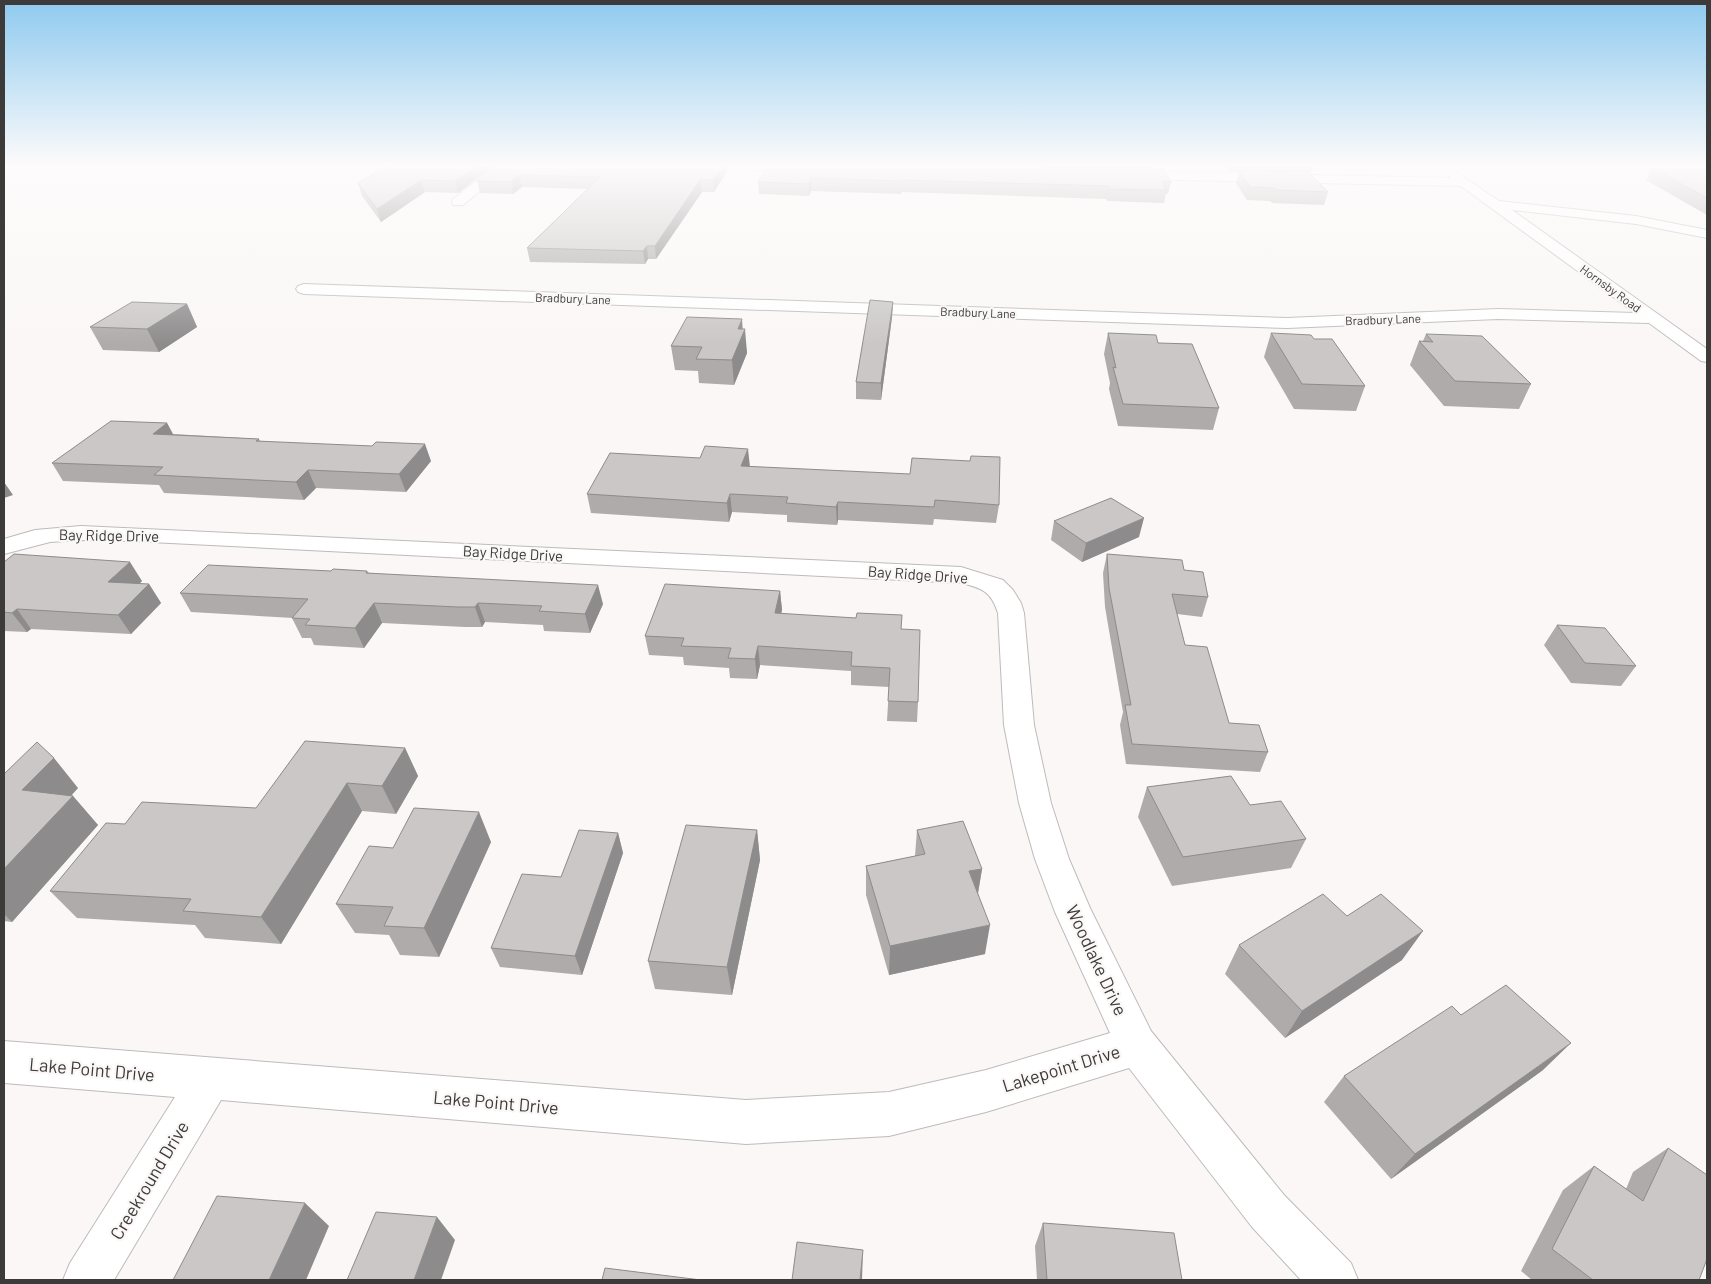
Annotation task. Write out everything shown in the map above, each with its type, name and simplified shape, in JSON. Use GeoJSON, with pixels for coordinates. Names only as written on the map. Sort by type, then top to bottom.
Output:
{"type":"FeatureCollection","features":[{"type":"Feature","properties":{"kind":"street","name":"Hornsby Road"},"geometry":{"type":"LineString","coordinates":[[1525,226],[1707,357]]}},
{"type":"Feature","properties":{"kind":"street"},"geometry":{"type":"LineString","coordinates":[[1666,226],[1707,234]]}},
{"type":"Feature","properties":{"kind":"street","name":"Bradbury Lane"},"geometry":{"type":"LineString","coordinates":[[304,289],[1288,323],[1498,314],[1652,318]]}},
{"type":"Feature","properties":{"kind":"street","name":"Bay Ridge Drive"},"geometry":{"type":"LineString","coordinates":[[4,547],[24,538],[38,535],[80,532],[962,575],[988,582]]}},
{"type":"Feature","properties":{"kind":"street","name":"Woodlake Drive"},"geometry":{"type":"LineString","coordinates":[[988,582],[1002,591],[1008,601],[1011,613],[1019,725],[1035,803],[1052,859],[1073,912],[1137,1045],[1268,1211],[1334,1280]]}},
{"type":"Feature","properties":{"kind":"street","name":"Lakepoint Drive"},"geometry":{"type":"LineString","coordinates":[[986,1091],[1137,1045]]}},
{"type":"Feature","properties":{"kind":"street","name":"Lake Point Drive"},"geometry":{"type":"LineString","coordinates":[[4,1062],[746,1122],[889,1114],[986,1091]]}},
{"type":"Feature","properties":{"kind":"street","name":"Creekround Drive"},"geometry":{"type":"LineString","coordinates":[[87,1280],[210,1079]]}},
{"type":"Feature","properties":{"kind":"building"},"geometry":{"type":"Polygon","coordinates":[[[550,226],[669,226],[655,246],[647,246],[643,251],[527,248],[550,226]]]}},
{"type":"Feature","properties":{"kind":"building"},"geometry":{"type":"Polygon","coordinates":[[[870,300],[893,302],[881,383],[856,382],[870,300]]]}},
{"type":"Feature","properties":{"kind":"building"},"geometry":{"type":"Polygon","coordinates":[[[132,302],[187,304],[147,329],[90,327],[132,302]]]}},
{"type":"Feature","properties":{"kind":"building"},"geometry":{"type":"Polygon","coordinates":[[[687,317],[742,319],[738,329],[745,329],[732,360],[696,359],[702,347],[671,346],[687,317]]]}},
{"type":"Feature","properties":{"kind":"building"},"geometry":{"type":"Polygon","coordinates":[[[1108,333],[1156,335],[1158,343],[1192,344],[1219,408],[1123,404],[1113,367],[1116,368],[1108,333]]]}},
{"type":"Feature","properties":{"kind":"building"},"geometry":{"type":"Polygon","coordinates":[[[1271,333],[1311,335],[1314,339],[1332,339],[1365,386],[1302,384],[1271,333]]]}},
{"type":"Feature","properties":{"kind":"building"},"geometry":{"type":"Polygon","coordinates":[[[1426,334],[1482,336],[1531,384],[1455,381],[1419,341],[1433,342],[1426,334]]]}},
{"type":"Feature","properties":{"kind":"building"},"geometry":{"type":"Polygon","coordinates":[[[111,421],[167,423],[153,434],[372,446],[376,442],[425,444],[399,474],[308,470],[296,482],[154,475],[163,467],[52,463],[111,421]]]}},
{"type":"Feature","properties":{"kind":"building"},"geometry":{"type":"Polygon","coordinates":[[[705,446],[748,449],[741,466],[910,474],[912,458],[970,461],[971,456],[1000,457],[999,505],[935,500],[934,507],[838,502],[836,507],[786,503],[788,497],[730,494],[727,503],[587,494],[610,453],[700,458],[705,446]]]}},
{"type":"Feature","properties":{"kind":"building"},"geometry":{"type":"Polygon","coordinates":[[[1111,498],[1144,518],[1086,543],[1054,521],[1111,498]]]}},
{"type":"Feature","properties":{"kind":"building"},"geometry":{"type":"Polygon","coordinates":[[[14,554],[130,562],[108,582],[149,584],[118,615],[17,609],[12,613],[4,612],[4,562],[14,554]]]}},
{"type":"Feature","properties":{"kind":"building"},"geometry":{"type":"Polygon","coordinates":[[[1107,554],[1182,560],[1184,570],[1203,572],[1208,597],[1172,594],[1185,645],[1207,647],[1229,723],[1259,725],[1268,752],[1132,744],[1125,705],[1131,705],[1109,588],[1107,554]]]}},
{"type":"Feature","properties":{"kind":"building"},"geometry":{"type":"Polygon","coordinates":[[[208,565],[331,571],[333,569],[367,571],[366,573],[598,585],[585,614],[539,611],[542,606],[478,603],[475,607],[458,607],[374,603],[355,628],[305,625],[310,619],[292,618],[308,599],[180,593],[208,565]]]}},
{"type":"Feature","properties":{"kind":"building"},"geometry":{"type":"Polygon","coordinates":[[[665,584],[780,591],[775,613],[856,618],[857,613],[902,615],[901,629],[920,630],[918,702],[888,701],[890,668],[851,666],[852,652],[758,646],[755,659],[728,658],[731,648],[681,646],[684,638],[645,636],[665,584]]]}},
{"type":"Feature","properties":{"kind":"building"},"geometry":{"type":"Polygon","coordinates":[[[1557,625],[1605,628],[1636,666],[1585,663],[1557,625]]]}},
{"type":"Feature","properties":{"kind":"building"},"geometry":{"type":"Polygon","coordinates":[[[305,741],[405,748],[382,786],[347,783],[261,917],[183,911],[191,899],[50,891],[106,823],[125,824],[142,802],[256,808],[305,741]]]}},
{"type":"Feature","properties":{"kind":"building"},"geometry":{"type":"Polygon","coordinates":[[[37,742],[54,758],[22,790],[73,796],[4,869],[4,774],[37,742]]]}},
{"type":"Feature","properties":{"kind":"building"},"geometry":{"type":"Polygon","coordinates":[[[1231,776],[1250,805],[1281,801],[1306,839],[1183,857],[1147,787],[1231,776]]]}},
{"type":"Feature","properties":{"kind":"building"},"geometry":{"type":"Polygon","coordinates":[[[414,808],[479,812],[424,928],[384,926],[393,907],[336,904],[369,846],[393,848],[414,808]]]}},
{"type":"Feature","properties":{"kind":"building"},"geometry":{"type":"Polygon","coordinates":[[[963,821],[982,869],[969,871],[990,925],[890,946],[866,866],[925,854],[917,830],[963,821]]]}},
{"type":"Feature","properties":{"kind":"building"},"geometry":{"type":"Polygon","coordinates":[[[686,825],[757,830],[727,967],[648,961],[686,825]]]}},
{"type":"Feature","properties":{"kind":"building"},"geometry":{"type":"Polygon","coordinates":[[[579,830],[618,833],[575,956],[491,948],[522,874],[561,877],[579,830]]]}},
{"type":"Feature","properties":{"kind":"building"},"geometry":{"type":"Polygon","coordinates":[[[1323,894],[1347,916],[1381,894],[1423,931],[1302,1011],[1239,945],[1323,894]]]}},
{"type":"Feature","properties":{"kind":"building"},"geometry":{"type":"Polygon","coordinates":[[[1506,985],[1571,1043],[1415,1154],[1344,1076],[1452,1006],[1461,1015],[1506,985]]]}},
{"type":"Feature","properties":{"kind":"building"},"geometry":{"type":"Polygon","coordinates":[[[1668,1148],[1707,1175],[1707,1259],[1699,1280],[1593,1280],[1552,1249],[1594,1166],[1643,1201],[1668,1148]]]}},
{"type":"Feature","properties":{"kind":"building"},"geometry":{"type":"Polygon","coordinates":[[[217,1196],[305,1203],[269,1280],[173,1280],[217,1196]]]}},
{"type":"Feature","properties":{"kind":"building"},"geometry":{"type":"Polygon","coordinates":[[[376,1212],[437,1217],[414,1280],[347,1280],[376,1212]]]}},
{"type":"Feature","properties":{"kind":"building"},"geometry":{"type":"Polygon","coordinates":[[[1043,1223],[1174,1233],[1182,1280],[1047,1280],[1043,1223]]]}},
{"type":"Feature","properties":{"kind":"building"},"geometry":{"type":"Polygon","coordinates":[[[797,1242],[863,1250],[860,1280],[792,1280],[797,1242]]]}},
{"type":"Feature","properties":{"kind":"building"},"geometry":{"type":"Polygon","coordinates":[[[605,1268],[701,1280],[602,1280],[605,1268]]]}}]}
